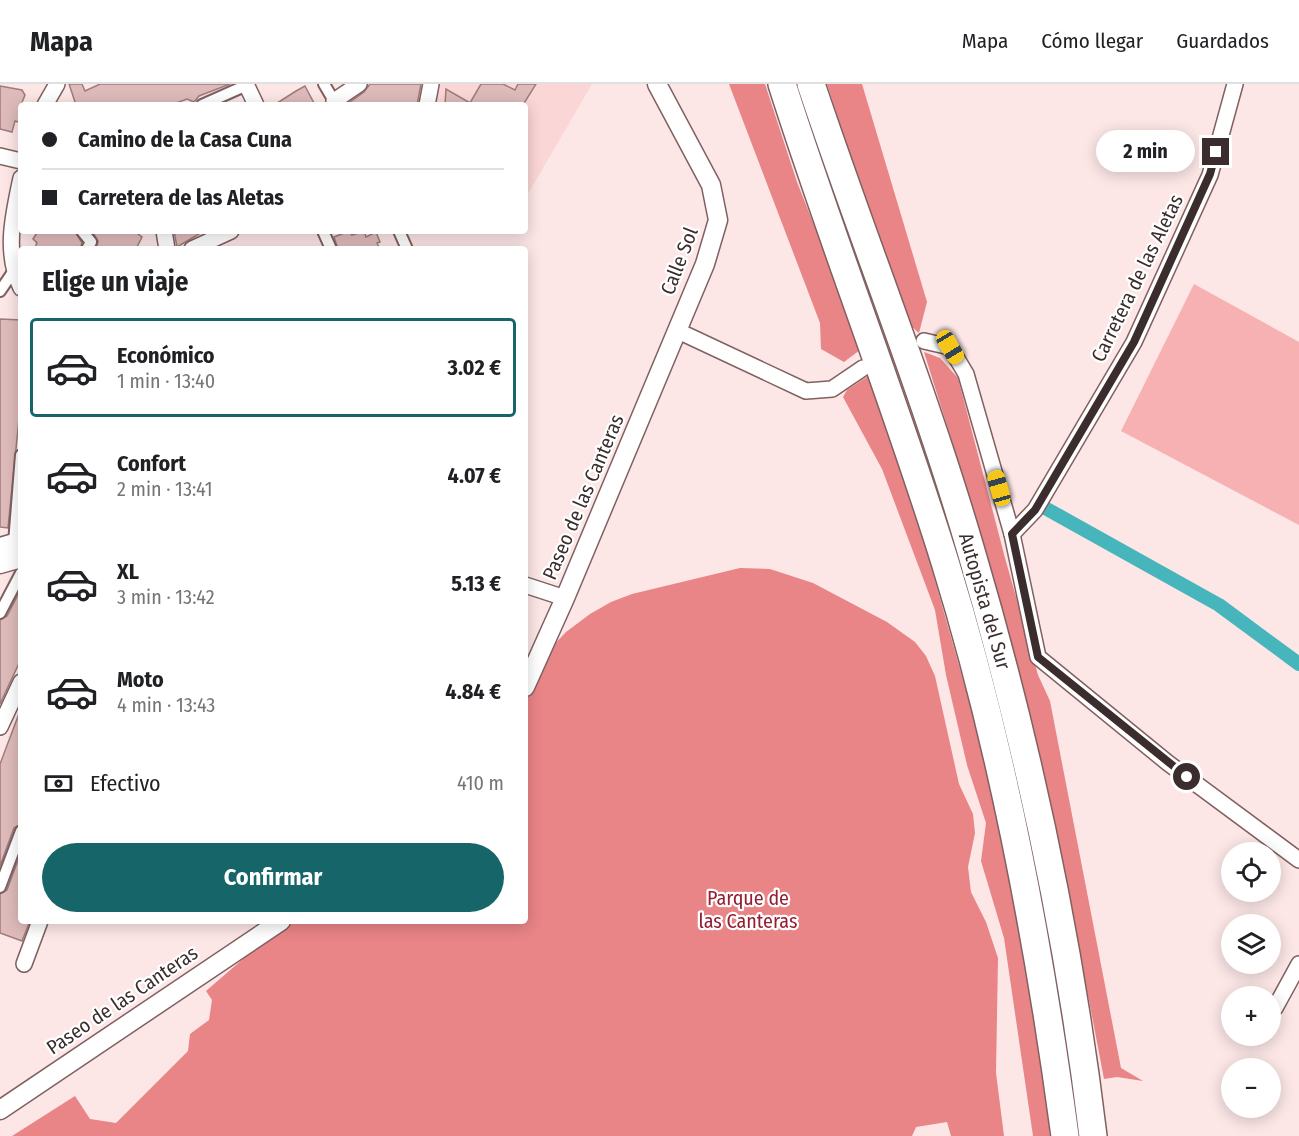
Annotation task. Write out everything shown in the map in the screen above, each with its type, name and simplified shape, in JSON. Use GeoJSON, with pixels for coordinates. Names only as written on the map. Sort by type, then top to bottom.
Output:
{"type":"FeatureCollection","features":[{"type":"Feature","properties":{"kind":"highway","name":"Autopista del Sur"},"geometry":{"type":"LineString","coordinates":[[782,84],[819,201],[876,349],[911,455],[946,564],[984,703],[1008,801],[1029,907],[1065,1136]]}},
{"type":"Feature","properties":{"kind":"highway","name":"Autopista del Sur"},"geometry":{"type":"LineString","coordinates":[[811,84],[847,193],[902,338],[937,442],[971,549],[1011,692],[1036,796],[1057,903],[1075,1006],[1093,1136]]}},
{"type":"Feature","properties":{"kind":"street"},"geometry":{"type":"LineString","coordinates":[[47,102],[57,84]]}},
{"type":"Feature","properties":{"kind":"street"},"geometry":{"type":"LineString","coordinates":[[324,84],[334,102]]}},
{"type":"Feature","properties":{"kind":"street"},"geometry":{"type":"LineString","coordinates":[[336,102],[359,84]]}},
{"type":"Feature","properties":{"kind":"street"},"geometry":{"type":"LineString","coordinates":[[428,102],[431,84]]}},
{"type":"Feature","properties":{"kind":"street","name":"Calle Sol"},"geometry":{"type":"LineString","coordinates":[[657,84],[711,185],[718,220],[705,264],[666,357]]}},
{"type":"Feature","properties":{"kind":"street","name":"Carretera de las Aletas"},"geometry":{"type":"LineString","coordinates":[[1012,534],[1035,510],[1134,342],[1210,174],[1235,84]]}},
{"type":"Feature","properties":{"kind":"street"},"geometry":{"type":"LineString","coordinates":[[209,102],[247,85],[255,102]]}},
{"type":"Feature","properties":{"kind":"street"},"geometry":{"type":"LineString","coordinates":[[0,156],[18,160]]}},
{"type":"Feature","properties":{"kind":"street"},"geometry":{"type":"LineString","coordinates":[[18,194],[11,233],[13,272],[18,282]]}},
{"type":"Feature","properties":{"kind":"street"},"geometry":{"type":"LineString","coordinates":[[198,246],[224,234]]}},
{"type":"Feature","properties":{"kind":"street"},"geometry":{"type":"LineString","coordinates":[[0,291],[13,272]]}},
{"type":"Feature","properties":{"kind":"street"},"geometry":{"type":"LineString","coordinates":[[676,330],[806,391],[832,390],[863,368]]}},
{"type":"Feature","properties":{"kind":"street"},"geometry":{"type":"LineString","coordinates":[[924,341],[950,347],[966,374],[1012,534],[1038,657],[1168,763],[1299,860]]}},
{"type":"Feature","properties":{"kind":"street","name":"Paseo de las Canteras"},"geometry":{"type":"LineString","coordinates":[[530,663],[565,598],[666,357]]}},
{"type":"Feature","properties":{"kind":"street"},"geometry":{"type":"LineString","coordinates":[[0,564],[14,547],[18,494]]}},
{"type":"Feature","properties":{"kind":"street"},"geometry":{"type":"LineString","coordinates":[[0,613],[18,579]]}},
{"type":"Feature","properties":{"kind":"street"},"geometry":{"type":"LineString","coordinates":[[528,586],[565,598]]}},
{"type":"Feature","properties":{"kind":"street"},"geometry":{"type":"LineString","coordinates":[[0,727],[17,704]]}},
{"type":"Feature","properties":{"kind":"street"},"geometry":{"type":"LineString","coordinates":[[0,887],[18,839]]}},
{"type":"Feature","properties":{"kind":"street"},"geometry":{"type":"LineString","coordinates":[[24,964],[39,924]]}},
{"type":"Feature","properties":{"kind":"street","name":"Paseo de las Canteras"},"geometry":{"type":"LineString","coordinates":[[18,1096],[103,1042],[277,924]]}},
{"type":"Feature","properties":{"kind":"street"},"geometry":{"type":"LineString","coordinates":[[1281,997],[1299,964]]}},
{"type":"Feature","properties":{"kind":"street"},"geometry":{"type":"LineString","coordinates":[[0,1102],[18,1096]]}},
{"type":"Feature","properties":{"kind":"street"},"geometry":{"type":"LineString","coordinates":[[0,1110],[18,1096]]}},
{"type":"Feature","properties":{"kind":"shaded area"},"geometry":{"type":"Polygon","coordinates":[[[436,84],[592,84],[528,194],[528,102],[433,102],[436,84]]]}},
{"type":"Feature","properties":{"kind":"shaded area"},"geometry":{"type":"Polygon","coordinates":[[[1194,284],[1299,342],[1299,525],[1121,431],[1194,284]]]}},
{"type":"Feature","properties":{"kind":"green space"},"geometry":{"type":"Polygon","coordinates":[[[729,84],[765,84],[797,182],[860,341],[860,350],[844,362],[821,349],[820,323],[729,84]]]}},
{"type":"Feature","properties":{"kind":"green space"},"geometry":{"type":"Polygon","coordinates":[[[827,84],[862,84],[927,302],[919,333],[911,326],[881,251],[827,84]]]}},
{"type":"Feature","properties":{"kind":"green space"},"geometry":{"type":"Polygon","coordinates":[[[924,352],[940,358],[958,378],[1038,675],[1050,701],[1121,1068],[1143,1081],[1117,1077],[1104,1079],[1057,847],[1017,674],[985,550],[924,352]]]}},
{"type":"Feature","properties":{"kind":"green space"},"geometry":{"type":"Polygon","coordinates":[[[871,374],[923,538],[989,772],[1041,1053],[1050,1136],[1033,1136],[1004,938],[981,861],[986,823],[967,765],[946,675],[935,610],[882,469],[843,397],[847,390],[871,374]]]}},
{"type":"Feature","properties":{"kind":"green space","name":"Parque de las Canteras"},"geometry":{"type":"Polygon","coordinates":[[[740,568],[770,569],[813,583],[887,622],[915,642],[926,656],[935,676],[959,784],[973,814],[975,833],[968,867],[971,892],[986,922],[998,958],[996,1073],[1004,1136],[951,1136],[947,1122],[916,1127],[912,1136],[12,1136],[75,1096],[90,1119],[116,1123],[188,1051],[190,1034],[209,1020],[212,1000],[206,991],[258,946],[291,924],[528,924],[528,694],[548,651],[566,632],[590,614],[611,602],[632,594],[740,568]]]}},
{"type":"Feature","properties":{"kind":"building"},"geometry":{"type":"Polygon","coordinates":[[[69,84],[82,84],[85,91],[100,84],[230,84],[199,96],[194,102],[187,99],[179,102],[75,102],[69,84]]]}},
{"type":"Feature","properties":{"kind":"building"},"geometry":{"type":"Polygon","coordinates":[[[370,84],[421,84],[418,102],[350,102],[364,92],[370,84]]]}},
{"type":"Feature","properties":{"kind":"building"},"geometry":{"type":"Polygon","coordinates":[[[481,84],[503,84],[515,90],[518,84],[536,84],[525,102],[471,102],[481,84]]]}},
{"type":"Feature","properties":{"kind":"building"},"geometry":{"type":"Polygon","coordinates":[[[0,86],[22,90],[25,95],[22,102],[18,102],[18,122],[15,121],[12,132],[0,129],[0,86]]]}},
{"type":"Feature","properties":{"kind":"building"},"geometry":{"type":"Polygon","coordinates":[[[305,86],[313,102],[279,102],[305,86]]]}},
{"type":"Feature","properties":{"kind":"building"},"geometry":{"type":"Polygon","coordinates":[[[446,89],[468,102],[445,102],[446,89]]]}},
{"type":"Feature","properties":{"kind":"building"},"geometry":{"type":"Polygon","coordinates":[[[36,234],[77,234],[82,243],[81,246],[36,246],[37,243],[33,239],[36,234]]]}},
{"type":"Feature","properties":{"kind":"building"},"geometry":{"type":"Polygon","coordinates":[[[94,234],[138,234],[142,237],[138,246],[97,246],[98,241],[94,234]]]}},
{"type":"Feature","properties":{"kind":"building"},"geometry":{"type":"Polygon","coordinates":[[[175,234],[199,234],[179,246],[175,234]]]}},
{"type":"Feature","properties":{"kind":"building"},"geometry":{"type":"Polygon","coordinates":[[[342,234],[365,234],[366,237],[377,234],[380,242],[377,243],[378,246],[337,246],[334,237],[342,234]]]}},
{"type":"Feature","properties":{"kind":"building"},"geometry":{"type":"Polygon","coordinates":[[[0,319],[18,320],[18,429],[8,528],[0,527],[0,319]]]}},
{"type":"Feature","properties":{"kind":"building"},"geometry":{"type":"Polygon","coordinates":[[[18,595],[18,665],[0,704],[0,620],[7,616],[18,595]]]}},
{"type":"Feature","properties":{"kind":"building"},"geometry":{"type":"Polygon","coordinates":[[[18,716],[18,826],[14,828],[0,866],[0,764],[18,716]]]}},
{"type":"Feature","properties":{"kind":"building"},"geometry":{"type":"Polygon","coordinates":[[[18,860],[18,924],[29,924],[22,941],[0,933],[0,894],[7,890],[18,860]]]}},
{"type":"Feature","properties":{"kind":"waterway"},"geometry":{"type":"LineString","coordinates":[[1045,508],[1219,605],[1299,664]]}},
{"type":"Feature","properties":{"kind":"route"},"geometry":{"type":"LineString","coordinates":[[1187,777],[1038,657],[1012,534],[1035,510],[1134,342],[1210,174],[1216,152]]}}]}
